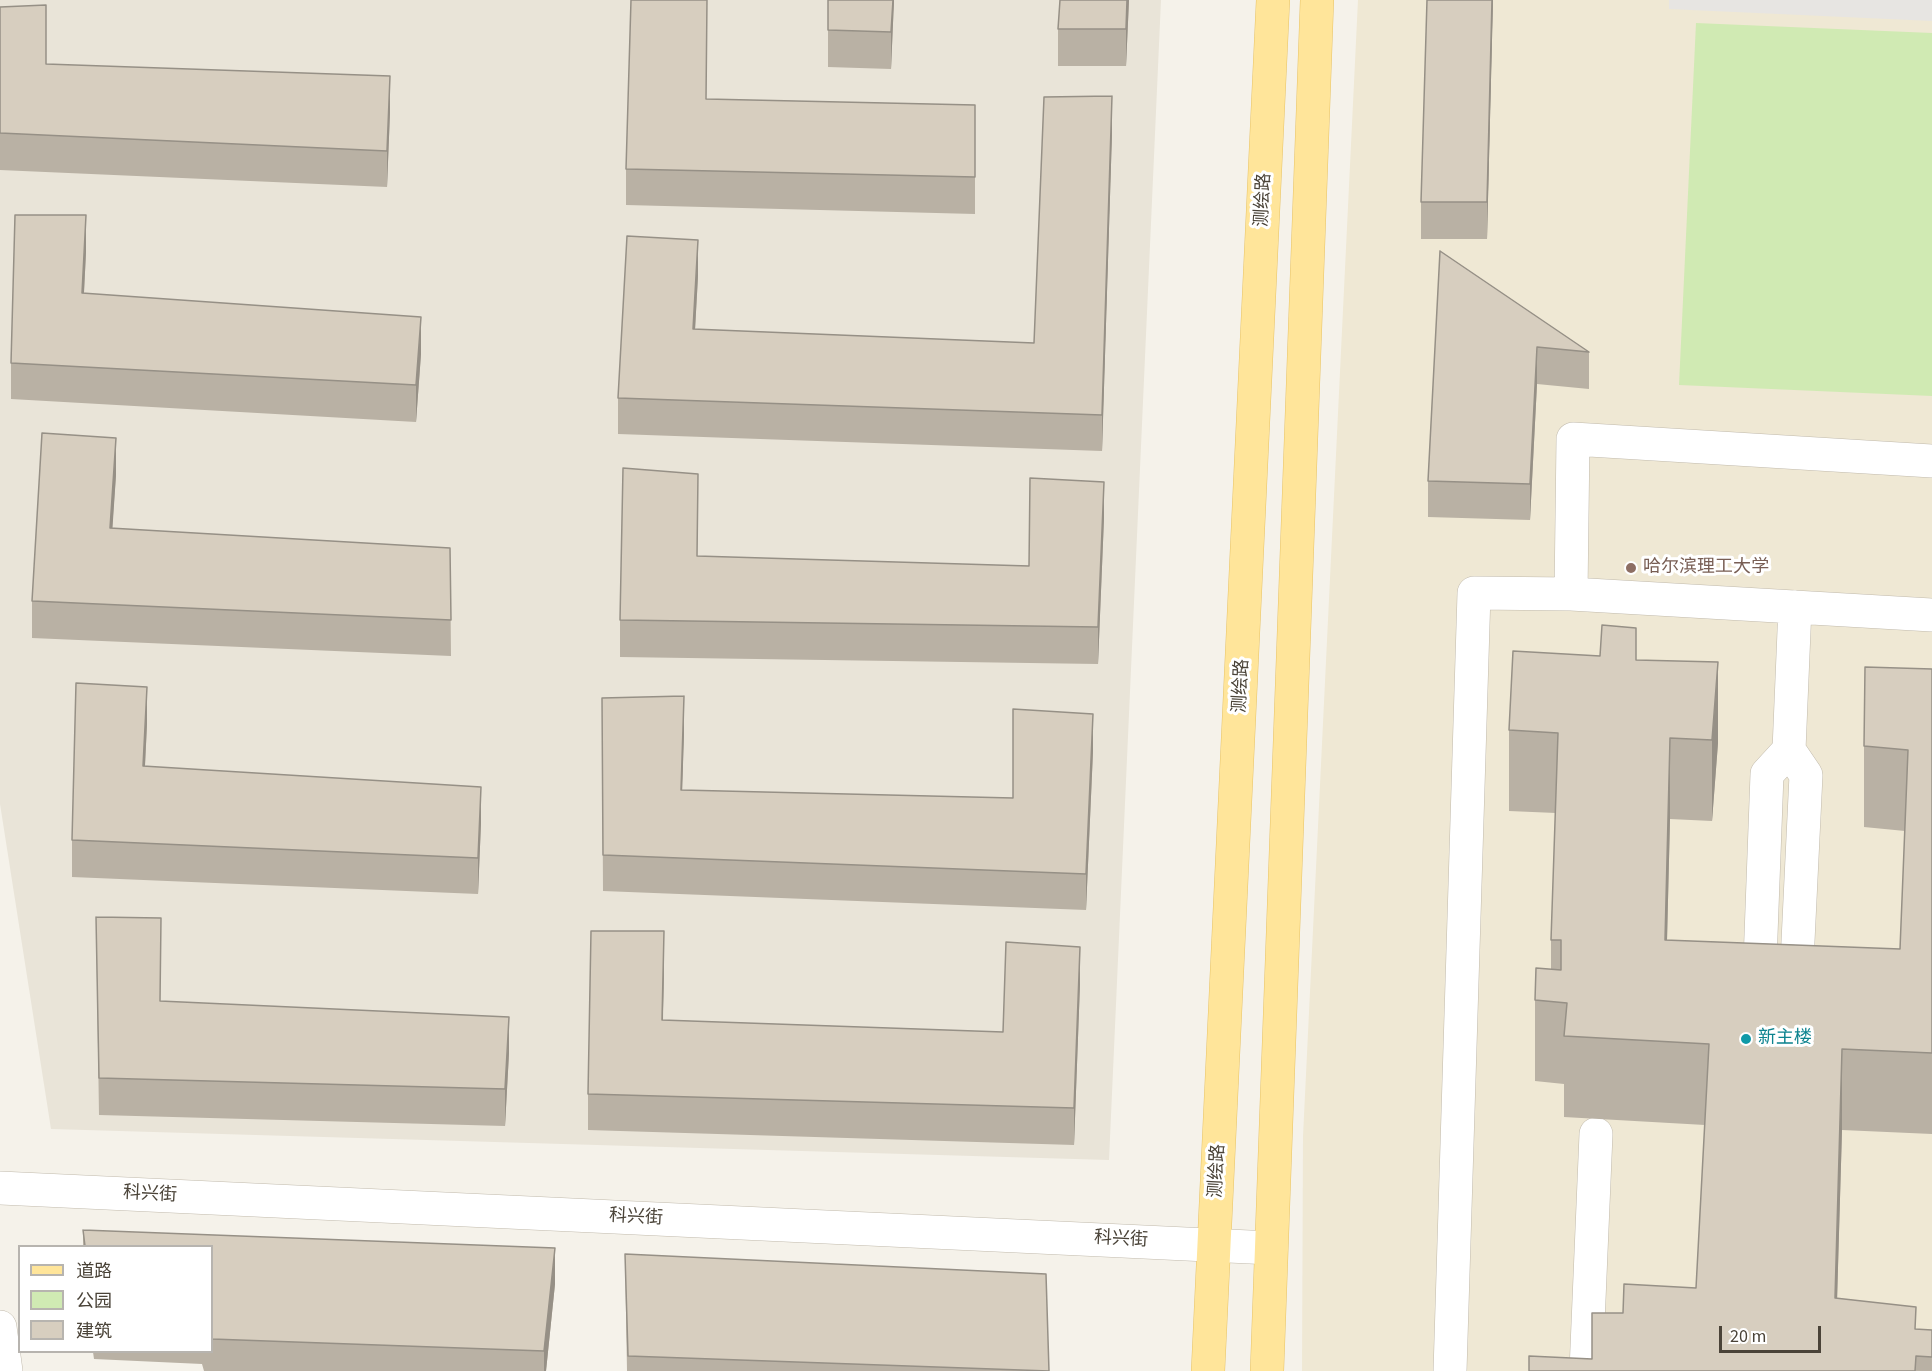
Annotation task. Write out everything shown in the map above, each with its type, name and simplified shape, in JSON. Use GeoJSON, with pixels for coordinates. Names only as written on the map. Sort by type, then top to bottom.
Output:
{"type":"FeatureCollection","features":[{"type":"Feature","properties":{"kind":"main road","name":"测绘路"},"geometry":{"type":"LineString","coordinates":[[1208,1371],[1273,0]]}},
{"type":"Feature","properties":{"kind":"main road"},"geometry":{"type":"LineString","coordinates":[[1267,1371],[1317,0]]}},
{"type":"Feature","properties":{"kind":"street"},"geometry":{"type":"LineString","coordinates":[[1571,594],[1573,439],[1932,461]]}},
{"type":"Feature","properties":{"kind":"street"},"geometry":{"type":"LineString","coordinates":[[1450,1371],[1474,592],[1571,594],[1932,615]]}},
{"type":"Feature","properties":{"kind":"street"},"geometry":{"type":"LineString","coordinates":[[1789,750],[1767,774],[1760,962],[1797,962],[1806,775],[1789,750],[1795,607]]}},
{"type":"Feature","properties":{"kind":"street"},"geometry":{"type":"LineString","coordinates":[[1586,1371],[1596,1134]]}},
{"type":"Feature","properties":{"kind":"street","name":"科兴街"},"geometry":{"type":"LineString","coordinates":[[0,1188],[1271,1248]]}},
{"type":"Feature","properties":{"kind":"street"},"geometry":{"type":"LineString","coordinates":[[0,1327],[6,1371]]}},
{"type":"Feature","properties":{"kind":"shaded area"},"geometry":{"type":"Polygon","coordinates":[[[0,0],[1161,0],[1109,1160],[51,1129],[0,804],[0,0]]]}},
{"type":"Feature","properties":{"kind":"shaded area","name":"哈尔滨理工大学"},"geometry":{"type":"Polygon","coordinates":[[[1358,0],[1932,0],[1932,1371],[1302,1371],[1303,1136],[1358,0]]]}},
{"type":"Feature","properties":{"kind":"shaded area"},"geometry":{"type":"Polygon","coordinates":[[[1669,0],[1932,0],[1932,21],[1669,9],[1669,0]]]}},
{"type":"Feature","properties":{"kind":"green space"},"geometry":{"type":"Polygon","coordinates":[[[1696,23],[1932,33],[1932,396],[1679,385],[1696,23]]]}},
{"type":"Feature","properties":{"kind":"building"},"geometry":{"type":"Polygon","coordinates":[[[631,0],[707,0],[706,99],[975,105],[975,177],[626,169],[631,0]]]}},
{"type":"Feature","properties":{"kind":"building"},"geometry":{"type":"Polygon","coordinates":[[[828,0],[893,0],[891,32],[828,30],[828,0]]]}},
{"type":"Feature","properties":{"kind":"building"},"geometry":{"type":"Polygon","coordinates":[[[1060,0],[1127,0],[1126,29],[1058,29],[1060,0]]]}},
{"type":"Feature","properties":{"kind":"building"},"geometry":{"type":"Polygon","coordinates":[[[1427,0],[1492,0],[1487,202],[1421,202],[1427,0]]]}},
{"type":"Feature","properties":{"kind":"building"},"geometry":{"type":"Polygon","coordinates":[[[46,5],[46,64],[390,76],[387,151],[0,133],[0,7],[46,5]]]}},
{"type":"Feature","properties":{"kind":"building"},"geometry":{"type":"Polygon","coordinates":[[[1112,96],[1102,415],[618,398],[627,236],[698,240],[693,329],[1034,343],[1044,97],[1112,96]]]}},
{"type":"Feature","properties":{"kind":"building"},"geometry":{"type":"Polygon","coordinates":[[[15,215],[86,215],[82,293],[421,317],[416,385],[11,363],[15,215]]]}},
{"type":"Feature","properties":{"kind":"building"},"geometry":{"type":"Polygon","coordinates":[[[1440,251],[1589,352],[1537,347],[1530,484],[1428,481],[1440,251]]]}},
{"type":"Feature","properties":{"kind":"building"},"geometry":{"type":"Polygon","coordinates":[[[42,433],[116,438],[110,528],[450,548],[451,620],[32,601],[42,433]]]}},
{"type":"Feature","properties":{"kind":"building"},"geometry":{"type":"Polygon","coordinates":[[[623,468],[698,474],[697,556],[1029,566],[1030,478],[1104,482],[1098,627],[620,620],[623,468]]]}},
{"type":"Feature","properties":{"kind":"building","name":"新主楼"},"geometry":{"type":"Polygon","coordinates":[[[1602,625],[1636,628],[1636,660],[1718,662],[1712,740],[1670,738],[1665,940],[1900,949],[1908,750],[1864,746],[1865,667],[1932,669],[1932,1053],[1842,1049],[1835,1298],[1916,1307],[1915,1329],[1932,1330],[1932,1357],[1916,1356],[1915,1371],[1529,1371],[1529,1356],[1592,1359],[1592,1313],[1623,1313],[1624,1284],[1696,1288],[1709,1044],[1564,1036],[1567,1003],[1535,1000],[1536,968],[1561,970],[1561,940],[1551,940],[1558,733],[1509,730],[1513,651],[1600,656],[1602,625]]]}},
{"type":"Feature","properties":{"kind":"building"},"geometry":{"type":"Polygon","coordinates":[[[76,683],[147,687],[143,766],[481,787],[478,858],[72,840],[76,683]]]}},
{"type":"Feature","properties":{"kind":"building"},"geometry":{"type":"Polygon","coordinates":[[[684,696],[681,790],[1013,798],[1013,709],[1093,714],[1086,874],[603,855],[602,698],[684,696]]]}},
{"type":"Feature","properties":{"kind":"building"},"geometry":{"type":"Polygon","coordinates":[[[96,917],[161,918],[160,1001],[509,1017],[505,1089],[99,1078],[96,917]]]}},
{"type":"Feature","properties":{"kind":"building"},"geometry":{"type":"Polygon","coordinates":[[[591,931],[664,931],[662,1020],[1003,1032],[1006,942],[1080,947],[1074,1108],[588,1094],[591,931]]]}},
{"type":"Feature","properties":{"kind":"building"},"geometry":{"type":"Polygon","coordinates":[[[83,1230],[555,1248],[544,1351],[213,1339],[213,1245],[85,1245],[83,1230]]]}},
{"type":"Feature","properties":{"kind":"building"},"geometry":{"type":"Polygon","coordinates":[[[625,1254],[1046,1274],[1049,1371],[628,1356],[625,1254]]]}},
{"type":"Feature","properties":{"kind":"place","name":"哈尔滨理工大学"},"geometry":{"type":"Point","coordinates":[1631,568]}},
{"type":"Feature","properties":{"kind":"place","name":"新主楼"},"geometry":{"type":"Point","coordinates":[1746,1039]}}]}
